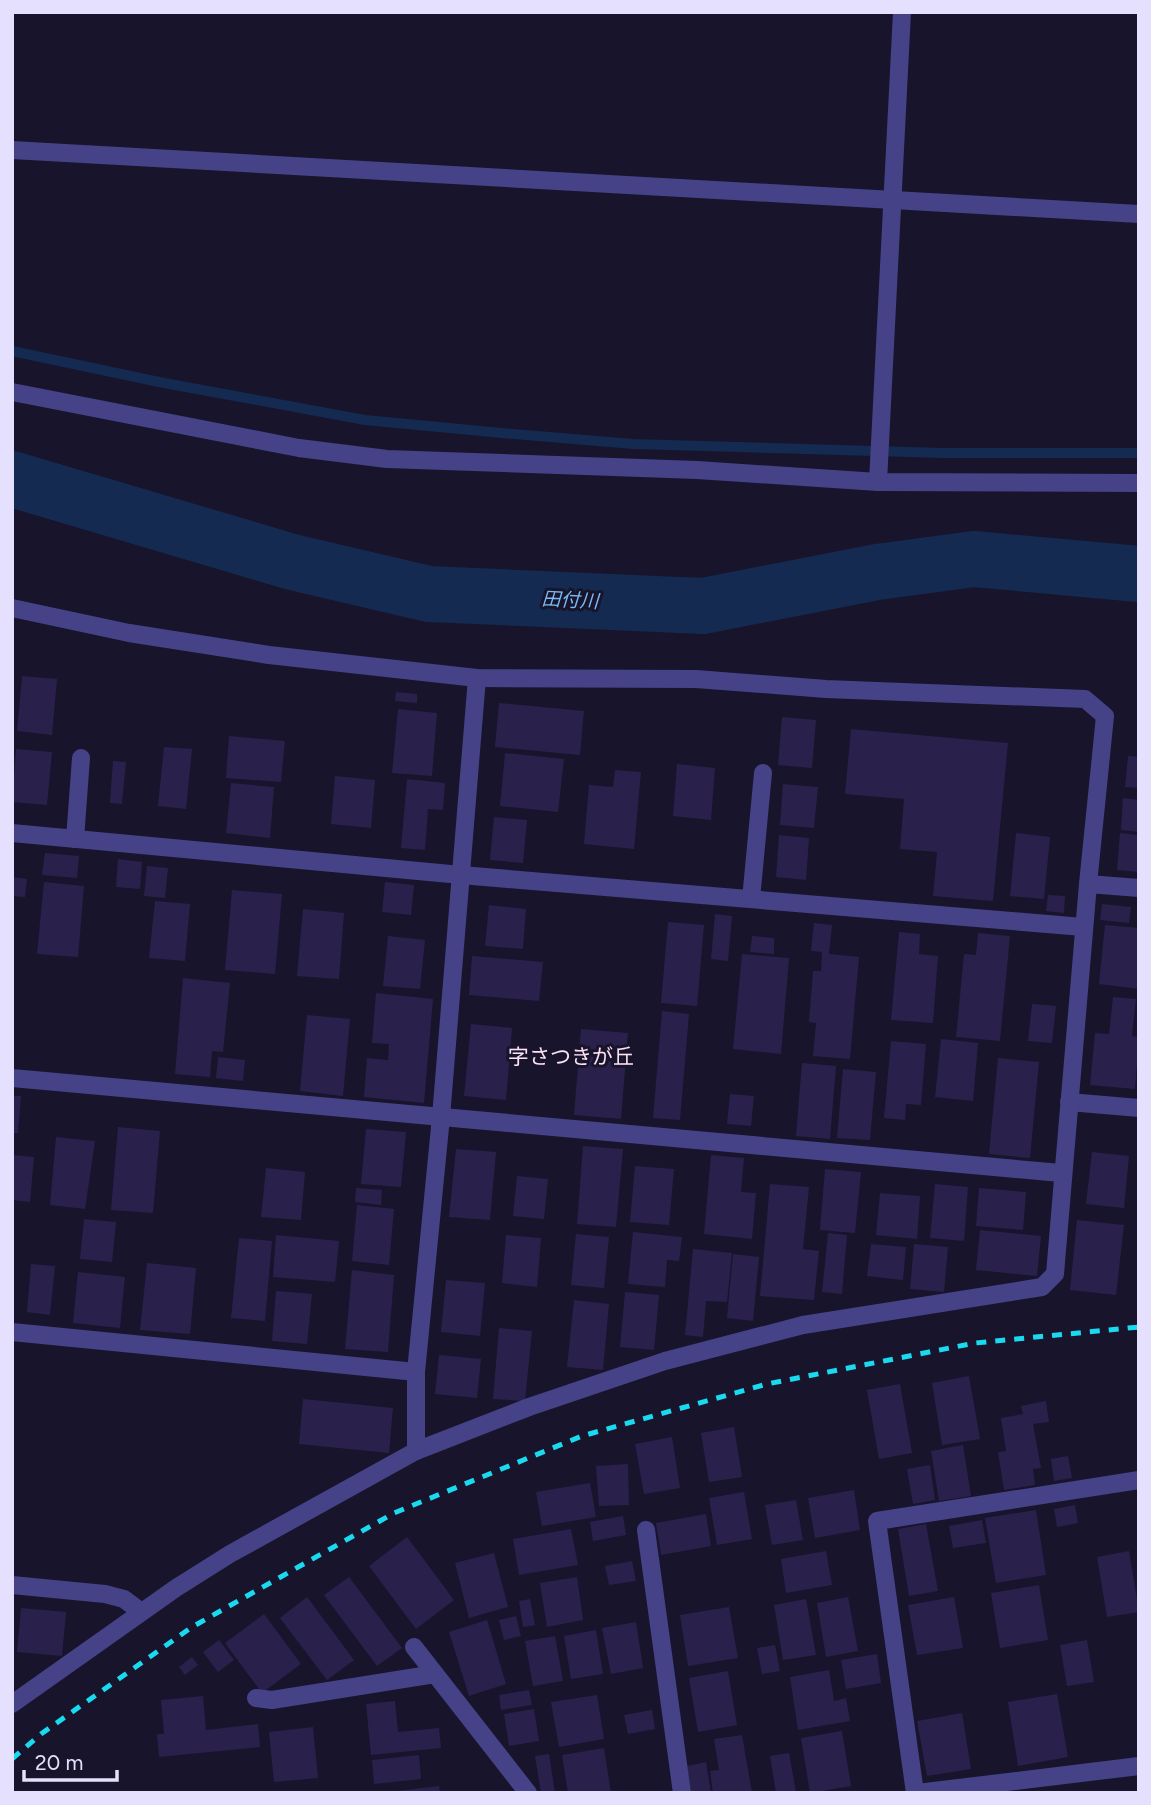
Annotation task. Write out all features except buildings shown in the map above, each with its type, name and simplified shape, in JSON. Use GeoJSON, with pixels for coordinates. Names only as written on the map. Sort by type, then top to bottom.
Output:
{"type":"FeatureCollection","features":[{"type":"Feature","properties":{"kind":"street"},"geometry":{"type":"LineString","coordinates":[[878,482],[902,12]]}},
{"type":"Feature","properties":{"kind":"street"},"geometry":{"type":"LineString","coordinates":[[12,150],[1139,214]]}},
{"type":"Feature","properties":{"kind":"street"},"geometry":{"type":"LineString","coordinates":[[12,392],[299,448],[387,459],[698,470],[878,482],[1139,483]]}},
{"type":"Feature","properties":{"kind":"street"},"geometry":{"type":"LineString","coordinates":[[12,608],[128,633],[269,655],[477,678],[696,679],[826,690],[1085,699],[1105,716],[1083,927],[1061,1173],[1055,1274],[1042,1287],[803,1325],[665,1361],[529,1407],[416,1451],[230,1554],[141,1612],[12,1704]]}},
{"type":"Feature","properties":{"kind":"street"},"geometry":{"type":"LineString","coordinates":[[416,1451],[416,1372],[441,1117],[477,678]]}},
{"type":"Feature","properties":{"kind":"street"},"geometry":{"type":"LineString","coordinates":[[75,839],[81,758]]}},
{"type":"Feature","properties":{"kind":"street"},"geometry":{"type":"LineString","coordinates":[[751,898],[763,773]]}},
{"type":"Feature","properties":{"kind":"street"},"geometry":{"type":"LineString","coordinates":[[12,833],[461,875],[1083,927]]}},
{"type":"Feature","properties":{"kind":"street"},"geometry":{"type":"LineString","coordinates":[[1088,884],[1139,888]]}},
{"type":"Feature","properties":{"kind":"street"},"geometry":{"type":"LineString","coordinates":[[12,1078],[1061,1173]]}},
{"type":"Feature","properties":{"kind":"street"},"geometry":{"type":"LineString","coordinates":[[1069,1102],[1139,1108]]}},
{"type":"Feature","properties":{"kind":"street"},"geometry":{"type":"LineString","coordinates":[[12,1332],[416,1372]]}},
{"type":"Feature","properties":{"kind":"street"},"geometry":{"type":"LineString","coordinates":[[1139,1480],[877,1521],[916,1793],[964,1790],[1139,1766]]}},
{"type":"Feature","properties":{"kind":"street"},"geometry":{"type":"LineString","coordinates":[[646,1530],[682,1793]]}},
{"type":"Feature","properties":{"kind":"street"},"geometry":{"type":"LineString","coordinates":[[12,1585],[106,1594],[124,1599],[141,1612]]}},
{"type":"Feature","properties":{"kind":"street"},"geometry":{"type":"LineString","coordinates":[[414,1647],[528,1793]]}},
{"type":"Feature","properties":{"kind":"street"},"geometry":{"type":"LineString","coordinates":[[256,1698],[272,1700],[435,1674]]}},
{"type":"Feature","properties":{"kind":"waterway"},"geometry":{"type":"LineString","coordinates":[[12,351],[159,382],[365,420],[502,433],[633,444],[944,453],[1139,453]]}},
{"type":"Feature","properties":{"kind":"waterway","name":"田付川"},"geometry":{"type":"LineString","coordinates":[[12,479],[292,562],[429,594],[703,606],[877,572],[974,559],[1139,574]]}},
{"type":"Feature","properties":{"kind":"railway"},"geometry":{"type":"LineString","coordinates":[[12,1759],[41,1734],[192,1627],[394,1513],[582,1436],[767,1384],[975,1343],[1139,1327]]}},
{"type":"Feature","properties":{"kind":"district","name":"字さつきが丘"},"geometry":{"type":"Point","coordinates":[571,1056]}}]}
